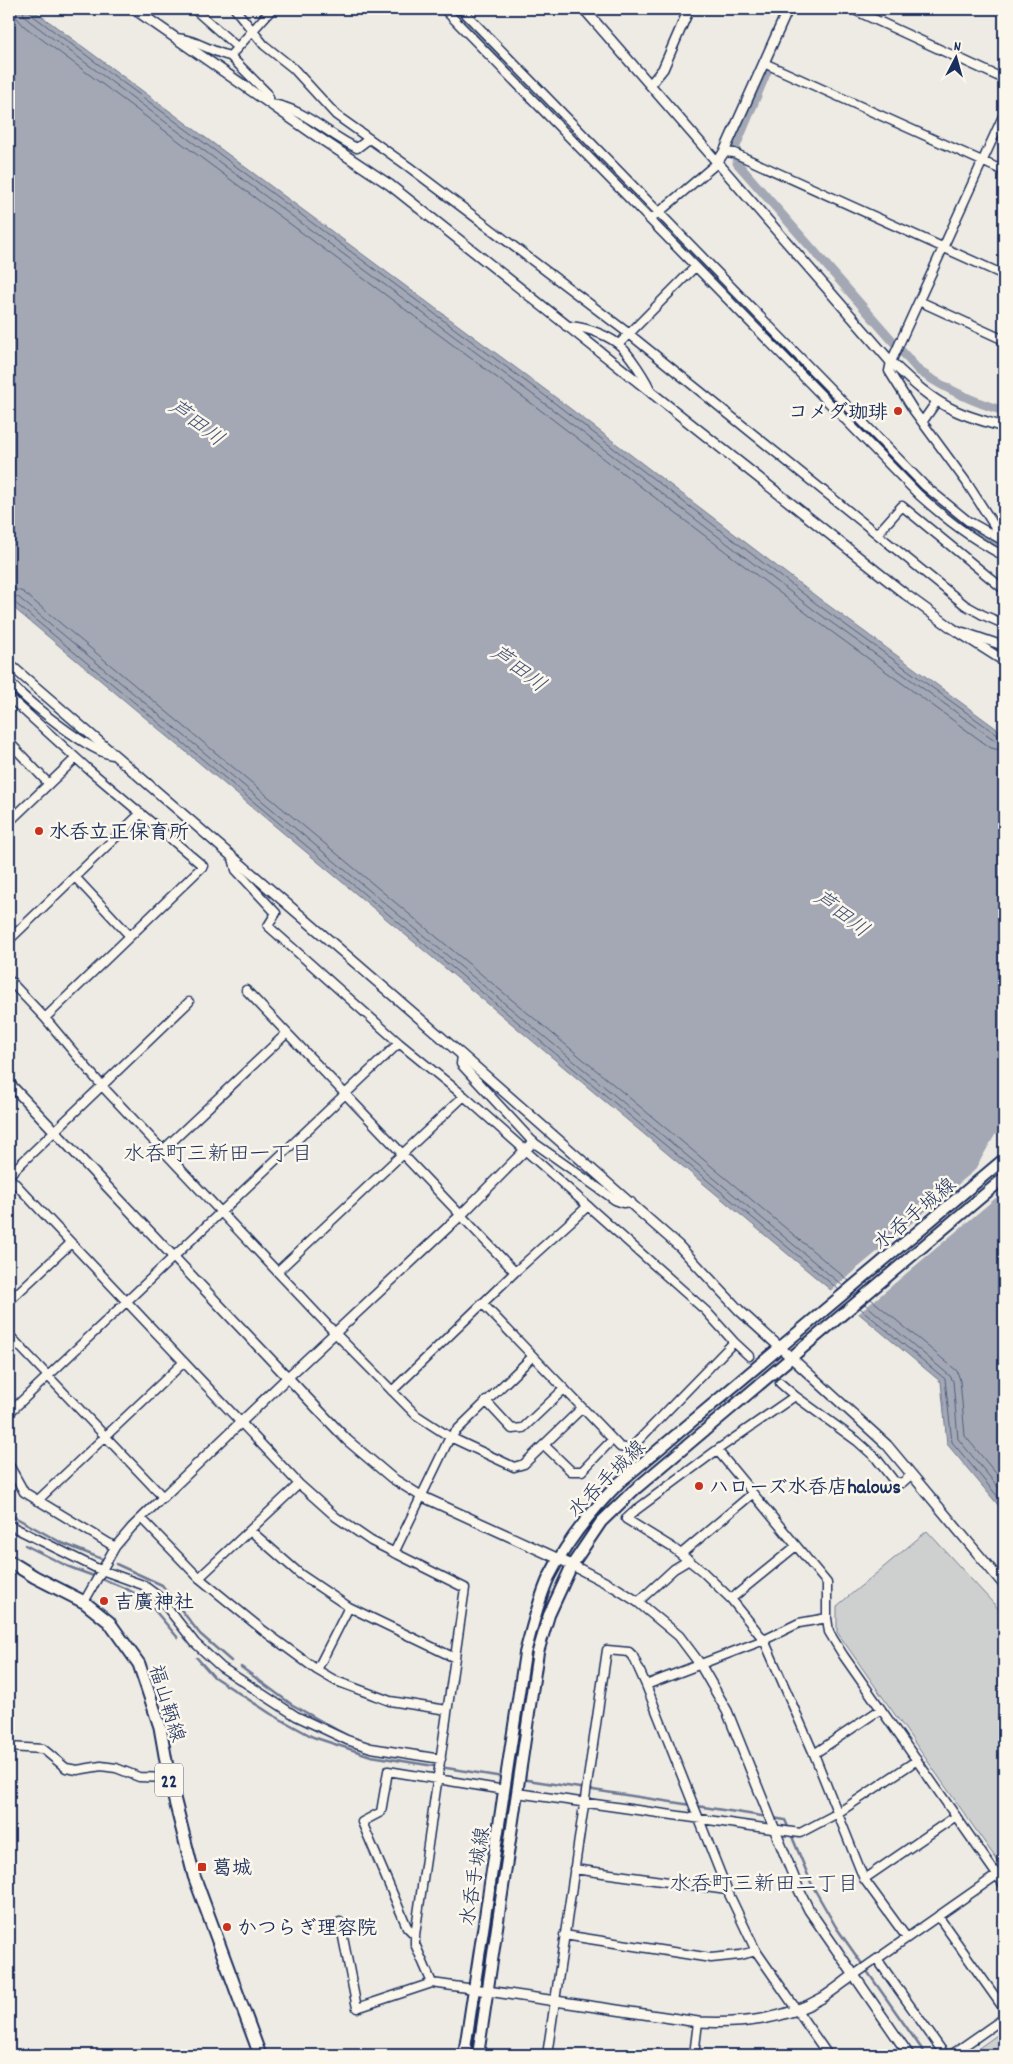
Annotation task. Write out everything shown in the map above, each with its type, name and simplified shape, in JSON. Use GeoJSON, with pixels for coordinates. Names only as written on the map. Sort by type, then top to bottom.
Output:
{"type":"FeatureCollection","features":[{"type":"Feature","properties":{"kind":"main road","name":"水呑手城線"},"geometry":{"type":"LineString","coordinates":[[464,2055],[525,1653],[539,1604],[559,1559],[583,1523],[620,1482],[1004,1160]]}},
{"type":"Feature","properties":{"kind":"main road","name":"水呑手城線"},"geometry":{"type":"LineString","coordinates":[[478,2055],[538,1652],[549,1615],[572,1565],[602,1522],[633,1491],[1004,1178]]}},
{"type":"Feature","properties":{"kind":"main road","name":"福山鞆線"},"geometry":{"type":"LineString","coordinates":[[9,1561],[35,1577],[84,1602],[109,1622],[139,1664],[160,1727],[169,1778],[194,1876],[260,2055]]}},
{"type":"Feature","properties":{"kind":"street"},"geometry":{"type":"LineString","coordinates":[[134,9],[312,134],[390,185],[905,594],[952,628],[1004,661]]}},
{"type":"Feature","properties":{"kind":"street"},"geometry":{"type":"LineString","coordinates":[[194,9],[237,47]]}},
{"type":"Feature","properties":{"kind":"street"},"geometry":{"type":"LineString","coordinates":[[235,9],[264,45],[293,68],[336,115],[409,167],[628,333],[965,604],[983,615],[1004,624]]}},
{"type":"Feature","properties":{"kind":"street"},"geometry":{"type":"LineString","coordinates":[[230,56],[272,9]]}},
{"type":"Feature","properties":{"kind":"street"},"geometry":{"type":"LineString","coordinates":[[444,9],[925,486],[968,522],[1004,541]]}},
{"type":"Feature","properties":{"kind":"street"},"geometry":{"type":"LineString","coordinates":[[461,9],[654,216],[695,266],[919,494],[951,524],[986,547],[1004,556]]}},
{"type":"Feature","properties":{"kind":"street"},"geometry":{"type":"LineString","coordinates":[[584,9],[891,362],[937,401],[957,411],[1004,426]]}},
{"type":"Feature","properties":{"kind":"street"},"geometry":{"type":"LineString","coordinates":[[650,85],[663,69],[689,9]]}},
{"type":"Feature","properties":{"kind":"street"},"geometry":{"type":"LineString","coordinates":[[654,216],[717,163],[724,152],[788,9]]}},
{"type":"Feature","properties":{"kind":"street"},"geometry":{"type":"LineString","coordinates":[[852,9],[1004,79]]}},
{"type":"Feature","properties":{"kind":"street"},"geometry":{"type":"LineString","coordinates":[[174,38],[183,38],[220,54],[230,56],[267,93],[271,104]]}},
{"type":"Feature","properties":{"kind":"street"},"geometry":{"type":"LineString","coordinates":[[764,63],[1004,171]]}},
{"type":"Feature","properties":{"kind":"street"},"geometry":{"type":"LineString","coordinates":[[271,104],[283,105],[311,119],[357,148],[370,140]]}},
{"type":"Feature","properties":{"kind":"street"},"geometry":{"type":"LineString","coordinates":[[1004,114],[891,362],[889,371],[967,483],[1004,541]]}},
{"type":"Feature","properties":{"kind":"street"},"geometry":{"type":"LineString","coordinates":[[724,152],[734,153],[801,182],[1004,275]]}},
{"type":"Feature","properties":{"kind":"street"},"geometry":{"type":"LineString","coordinates":[[619,344],[695,266]]}},
{"type":"Feature","properties":{"kind":"street"},"geometry":{"type":"LineString","coordinates":[[919,301],[1004,340]]}},
{"type":"Feature","properties":{"kind":"street"},"geometry":{"type":"LineString","coordinates":[[566,326],[576,326],[619,344],[649,384],[652,394]]}},
{"type":"Feature","properties":{"kind":"street"},"geometry":{"type":"LineString","coordinates":[[923,421],[937,401]]}},
{"type":"Feature","properties":{"kind":"street"},"geometry":{"type":"LineString","coordinates":[[878,533],[902,506],[1002,587],[1004,585]]}},
{"type":"Feature","properties":{"kind":"street"},"geometry":{"type":"LineString","coordinates":[[952,628],[1004,646]]}},
{"type":"Feature","properties":{"kind":"street"},"geometry":{"type":"LineString","coordinates":[[9,664],[631,1202],[678,1246],[739,1310],[887,1445],[1004,1586]]}},
{"type":"Feature","properties":{"kind":"street"},"geometry":{"type":"LineString","coordinates":[[9,681],[15,689],[46,716],[100,752],[114,755]]}},
{"type":"Feature","properties":{"kind":"street"},"geometry":{"type":"LineString","coordinates":[[15,689],[9,696],[76,758],[203,866],[45,1018]]}},
{"type":"Feature","properties":{"kind":"street"},"geometry":{"type":"LineString","coordinates":[[9,742],[49,784]]}},
{"type":"Feature","properties":{"kind":"street"},"geometry":{"type":"LineString","coordinates":[[9,822],[76,758]]}},
{"type":"Feature","properties":{"kind":"street"},"geometry":{"type":"LineString","coordinates":[[9,940],[141,813]]}},
{"type":"Feature","properties":{"kind":"street"},"geometry":{"type":"LineString","coordinates":[[233,858],[236,870],[276,913],[268,926],[399,1043],[464,1096],[706,1311],[749,1356]]}},
{"type":"Feature","properties":{"kind":"street"},"geometry":{"type":"LineString","coordinates":[[75,877],[130,936]]}},
{"type":"Feature","properties":{"kind":"street"},"geometry":{"type":"LineString","coordinates":[[9,980],[45,1018],[102,1086],[336,1334],[416,1415],[450,1436],[514,1467],[524,1464],[582,1408]]}},
{"type":"Feature","properties":{"kind":"street"},"geometry":{"type":"LineString","coordinates":[[246,990],[515,1272]]}},
{"type":"Feature","properties":{"kind":"street"},"geometry":{"type":"LineString","coordinates":[[189,1002],[9,1176],[299,1484],[336,1517],[371,1542],[465,1588],[415,1935],[415,1944],[432,1983]]}},
{"type":"Feature","properties":{"kind":"street"},"geometry":{"type":"LineString","coordinates":[[163,1150],[287,1033]]}},
{"type":"Feature","properties":{"kind":"street"},"geometry":{"type":"LineString","coordinates":[[9,1413],[399,1043]]}},
{"type":"Feature","properties":{"kind":"street"},"geometry":{"type":"LineString","coordinates":[[462,1055],[461,1064],[533,1142],[615,1200],[623,1203],[631,1202]]}},
{"type":"Feature","properties":{"kind":"street"},"geometry":{"type":"LineString","coordinates":[[9,1083],[347,1440],[392,1478],[421,1496],[572,1565],[616,1588],[638,1602],[679,1636],[700,1664],[727,1711],[766,1810],[776,1828],[799,1890],[810,1910],[857,1972],[909,2055]]}},
{"type":"Feature","properties":{"kind":"street"},"geometry":{"type":"LineString","coordinates":[[278,1271],[464,1096]]}},
{"type":"Feature","properties":{"kind":"street"},"geometry":{"type":"LineString","coordinates":[[84,1602],[115,1547],[142,1518],[288,1377],[461,1215],[533,1142]]}},
{"type":"Feature","properties":{"kind":"street"},"geometry":{"type":"LineString","coordinates":[[392,1391],[482,1303],[588,1206]]}},
{"type":"Feature","properties":{"kind":"street"},"geometry":{"type":"LineString","coordinates":[[9,1301],[71,1243]]}},
{"type":"Feature","properties":{"kind":"street"},"geometry":{"type":"LineString","coordinates":[[482,1303],[620,1448],[630,1449],[734,1342]]}},
{"type":"Feature","properties":{"kind":"street"},"geometry":{"type":"LineString","coordinates":[[9,1335],[163,1497]]}},
{"type":"Feature","properties":{"kind":"street"},"geometry":{"type":"LineString","coordinates":[[394,1553],[450,1436],[533,1356]]}},
{"type":"Feature","properties":{"kind":"street"},"geometry":{"type":"LineString","coordinates":[[37,1501],[184,1362]]}},
{"type":"Feature","properties":{"kind":"street"},"geometry":{"type":"LineString","coordinates":[[780,1383],[857,1441],[876,1458],[894,1482],[902,1483],[911,1475]]}},
{"type":"Feature","properties":{"kind":"street"},"geometry":{"type":"LineString","coordinates":[[486,1401],[512,1429],[523,1428],[564,1389]]}},
{"type":"Feature","properties":{"kind":"street"},"geometry":{"type":"LineString","coordinates":[[795,1396],[717,1450],[626,1519],[689,1560],[731,1599],[764,1640],[814,1754],[864,1879],[907,1938]]}},
{"type":"Feature","properties":{"kind":"street"},"geometry":{"type":"LineString","coordinates":[[544,1445],[571,1471],[582,1471],[612,1440]]}},
{"type":"Feature","properties":{"kind":"street"},"geometry":{"type":"LineString","coordinates":[[717,1450],[827,1583],[829,1632],[1004,1885]]}},
{"type":"Feature","properties":{"kind":"street"},"geometry":{"type":"LineString","coordinates":[[9,1465],[24,1492],[115,1547]]}},
{"type":"Feature","properties":{"kind":"street"},"geometry":{"type":"LineString","coordinates":[[199,1578],[299,1484]]}},
{"type":"Feature","properties":{"kind":"street"},"geometry":{"type":"LineString","coordinates":[[681,1554],[752,1494]]}},
{"type":"Feature","properties":{"kind":"street"},"geometry":{"type":"LineString","coordinates":[[142,1518],[199,1578],[264,1631],[317,1670],[336,1681],[390,1701],[447,1710]]}},
{"type":"Feature","properties":{"kind":"street"},"geometry":{"type":"LineString","coordinates":[[9,1525],[99,1575],[143,1585],[158,1596],[194,1643],[222,1667],[296,1716],[347,1740],[371,1748],[441,1760]]}},
{"type":"Feature","properties":{"kind":"street"},"geometry":{"type":"LineString","coordinates":[[251,1531],[300,1574],[349,1607],[455,1658]]}},
{"type":"Feature","properties":{"kind":"street"},"geometry":{"type":"LineString","coordinates":[[731,1599],[796,1546]]}},
{"type":"Feature","properties":{"kind":"street"},"geometry":{"type":"LineString","coordinates":[[638,1602],[667,1574],[689,1560]]}},
{"type":"Feature","properties":{"kind":"street"},"geometry":{"type":"LineString","coordinates":[[317,1670],[349,1607]]}},
{"type":"Feature","properties":{"kind":"street"},"geometry":{"type":"LineString","coordinates":[[646,1686],[764,1640],[800,1623],[827,1618]]}},
{"type":"Feature","properties":{"kind":"street"},"geometry":{"type":"LineString","coordinates":[[547,2055],[606,1650],[629,1652],[633,1656],[727,1890],[756,1951],[828,2055]]}},
{"type":"Feature","properties":{"kind":"street"},"geometry":{"type":"LineString","coordinates":[[814,1754],[881,1708]]}},
{"type":"Feature","properties":{"kind":"street"},"geometry":{"type":"LineString","coordinates":[[9,1747],[43,1749],[66,1768],[78,1770],[101,1766],[116,1768],[139,1777],[169,1778]]}},
{"type":"Feature","properties":{"kind":"street"},"geometry":{"type":"LineString","coordinates":[[517,1789],[584,1798],[700,1819],[776,1828],[800,1833],[838,1813],[917,1760]]}},
{"type":"Feature","properties":{"kind":"street"},"geometry":{"type":"LineString","coordinates":[[415,1935],[407,1927],[362,1822],[381,1812],[388,1771],[439,1776],[506,1787]]}},
{"type":"Feature","properties":{"kind":"street"},"geometry":{"type":"LineString","coordinates":[[864,1879],[956,1816]]}},
{"type":"Feature","properties":{"kind":"street"},"geometry":{"type":"LineString","coordinates":[[574,1869],[727,1890]]}},
{"type":"Feature","properties":{"kind":"street"},"geometry":{"type":"LineString","coordinates":[[340,1922],[357,2008],[432,1983],[698,2022],[726,2023],[762,2020],[797,2010],[824,1997],[997,1875]]}},
{"type":"Feature","properties":{"kind":"street"},"geometry":{"type":"LineString","coordinates":[[938,1916],[1004,2010]]}},
{"type":"Feature","properties":{"kind":"street"},"geometry":{"type":"LineString","coordinates":[[564,1935],[711,1958],[756,1951]]}},
{"type":"Feature","properties":{"kind":"street"},"geometry":{"type":"LineString","coordinates":[[874,1961],[945,2055]]}},
{"type":"Feature","properties":{"kind":"street"},"geometry":{"type":"LineString","coordinates":[[951,2055],[1004,2018]]}},
{"type":"Feature","properties":{"kind":"street"},"geometry":{"type":"LineString","coordinates":[[694,2055],[698,2022]]}},
{"type":"Feature","properties":{"kind":"shaded area"},"geometry":{"type":"Polygon","coordinates":[[[927,1531],[1004,1615],[1004,1870],[837,1632],[837,1606],[927,1531]]]}},
{"type":"Feature","properties":{"kind":"shaded area"},"geometry":{"type":"Polygon","coordinates":[[[1004,2030],[1004,2055],[969,2055],[1004,2030]]]}},
{"type":"Feature","properties":{"kind":"water","name":"芦田川"},"geometry":{"type":"Polygon","coordinates":[[[9,9],[32,9],[551,394],[821,600],[1004,734],[1004,1512],[947,1444],[941,1382],[9,604],[9,9]]]}},
{"type":"Feature","properties":{"kind":"pier"},"geometry":{"type":"Polygon","coordinates":[[[1004,1131],[1004,1191],[857,1315],[829,1292],[974,1171],[995,1135],[1004,1131]]]}},
{"type":"Feature","properties":{"kind":"waterway"},"geometry":{"type":"LineString","coordinates":[[452,9],[921,490],[950,515],[981,537],[1004,548]]}},
{"type":"Feature","properties":{"kind":"waterway"},"geometry":{"type":"LineString","coordinates":[[768,69],[736,146],[737,163],[919,371],[939,384],[960,394],[1004,411]]}},
{"type":"Feature","properties":{"kind":"waterway"},"geometry":{"type":"LineString","coordinates":[[9,1514],[62,1543],[102,1559]]}},
{"type":"Feature","properties":{"kind":"waterway"},"geometry":{"type":"LineString","coordinates":[[25,1545],[67,1566],[137,1594],[146,1600],[178,1638]]}},
{"type":"Feature","properties":{"kind":"waterway"},"geometry":{"type":"LineString","coordinates":[[116,1564],[162,1585],[200,1634],[231,1661]]}},
{"type":"Feature","properties":{"kind":"waterway"},"geometry":{"type":"LineString","coordinates":[[197,1658],[214,1677],[271,1714],[313,1737],[371,1756],[503,1777]]}},
{"type":"Feature","properties":{"kind":"waterway"},"geometry":{"type":"LineString","coordinates":[[241,1667],[291,1704],[353,1739]]}},
{"type":"Feature","properties":{"kind":"waterway"},"geometry":{"type":"LineString","coordinates":[[521,1779],[691,1805]]}},
{"type":"Feature","properties":{"kind":"waterway"},"geometry":{"type":"LineString","coordinates":[[697,1806],[768,1817]]}},
{"type":"Feature","properties":{"kind":"waterway"},"geometry":{"type":"LineString","coordinates":[[773,1818],[785,1820],[789,1829]]}},
{"type":"Feature","properties":{"kind":"waterway"},"geometry":{"type":"LineString","coordinates":[[791,1834],[812,1885],[836,1927],[926,2055]]}},
{"type":"Feature","properties":{"kind":"tunnel"},"geometry":{"type":"LineString","coordinates":[[749,1356],[780,1383]]}},
{"type":"Feature","properties":{"kind":"place","name":"コメダ珈琲"},"geometry":{"type":"Point","coordinates":[898,411]}},
{"type":"Feature","properties":{"kind":"place","name":"水呑立正保育所"},"geometry":{"type":"Point","coordinates":[39,831]}},
{"type":"Feature","properties":{"kind":"place","name":"ハローズ水呑店halows"},"geometry":{"type":"Point","coordinates":[699,1486]}},
{"type":"Feature","properties":{"kind":"place","name":"吉廣神社"},"geometry":{"type":"Point","coordinates":[104,1601]}},
{"type":"Feature","properties":{"kind":"place","name":"葛城"},"geometry":{"type":"Point","coordinates":[202,1867]}},
{"type":"Feature","properties":{"kind":"place","name":"かつらぎ理容院"},"geometry":{"type":"Point","coordinates":[227,1927]}},
{"type":"Feature","properties":{"kind":"district","name":"水呑町三新田一丁目"},"geometry":{"type":"Point","coordinates":[218,1153]}},
{"type":"Feature","properties":{"kind":"district","name":"水呑町三新田二丁目"},"geometry":{"type":"Point","coordinates":[764,1883]}}]}
